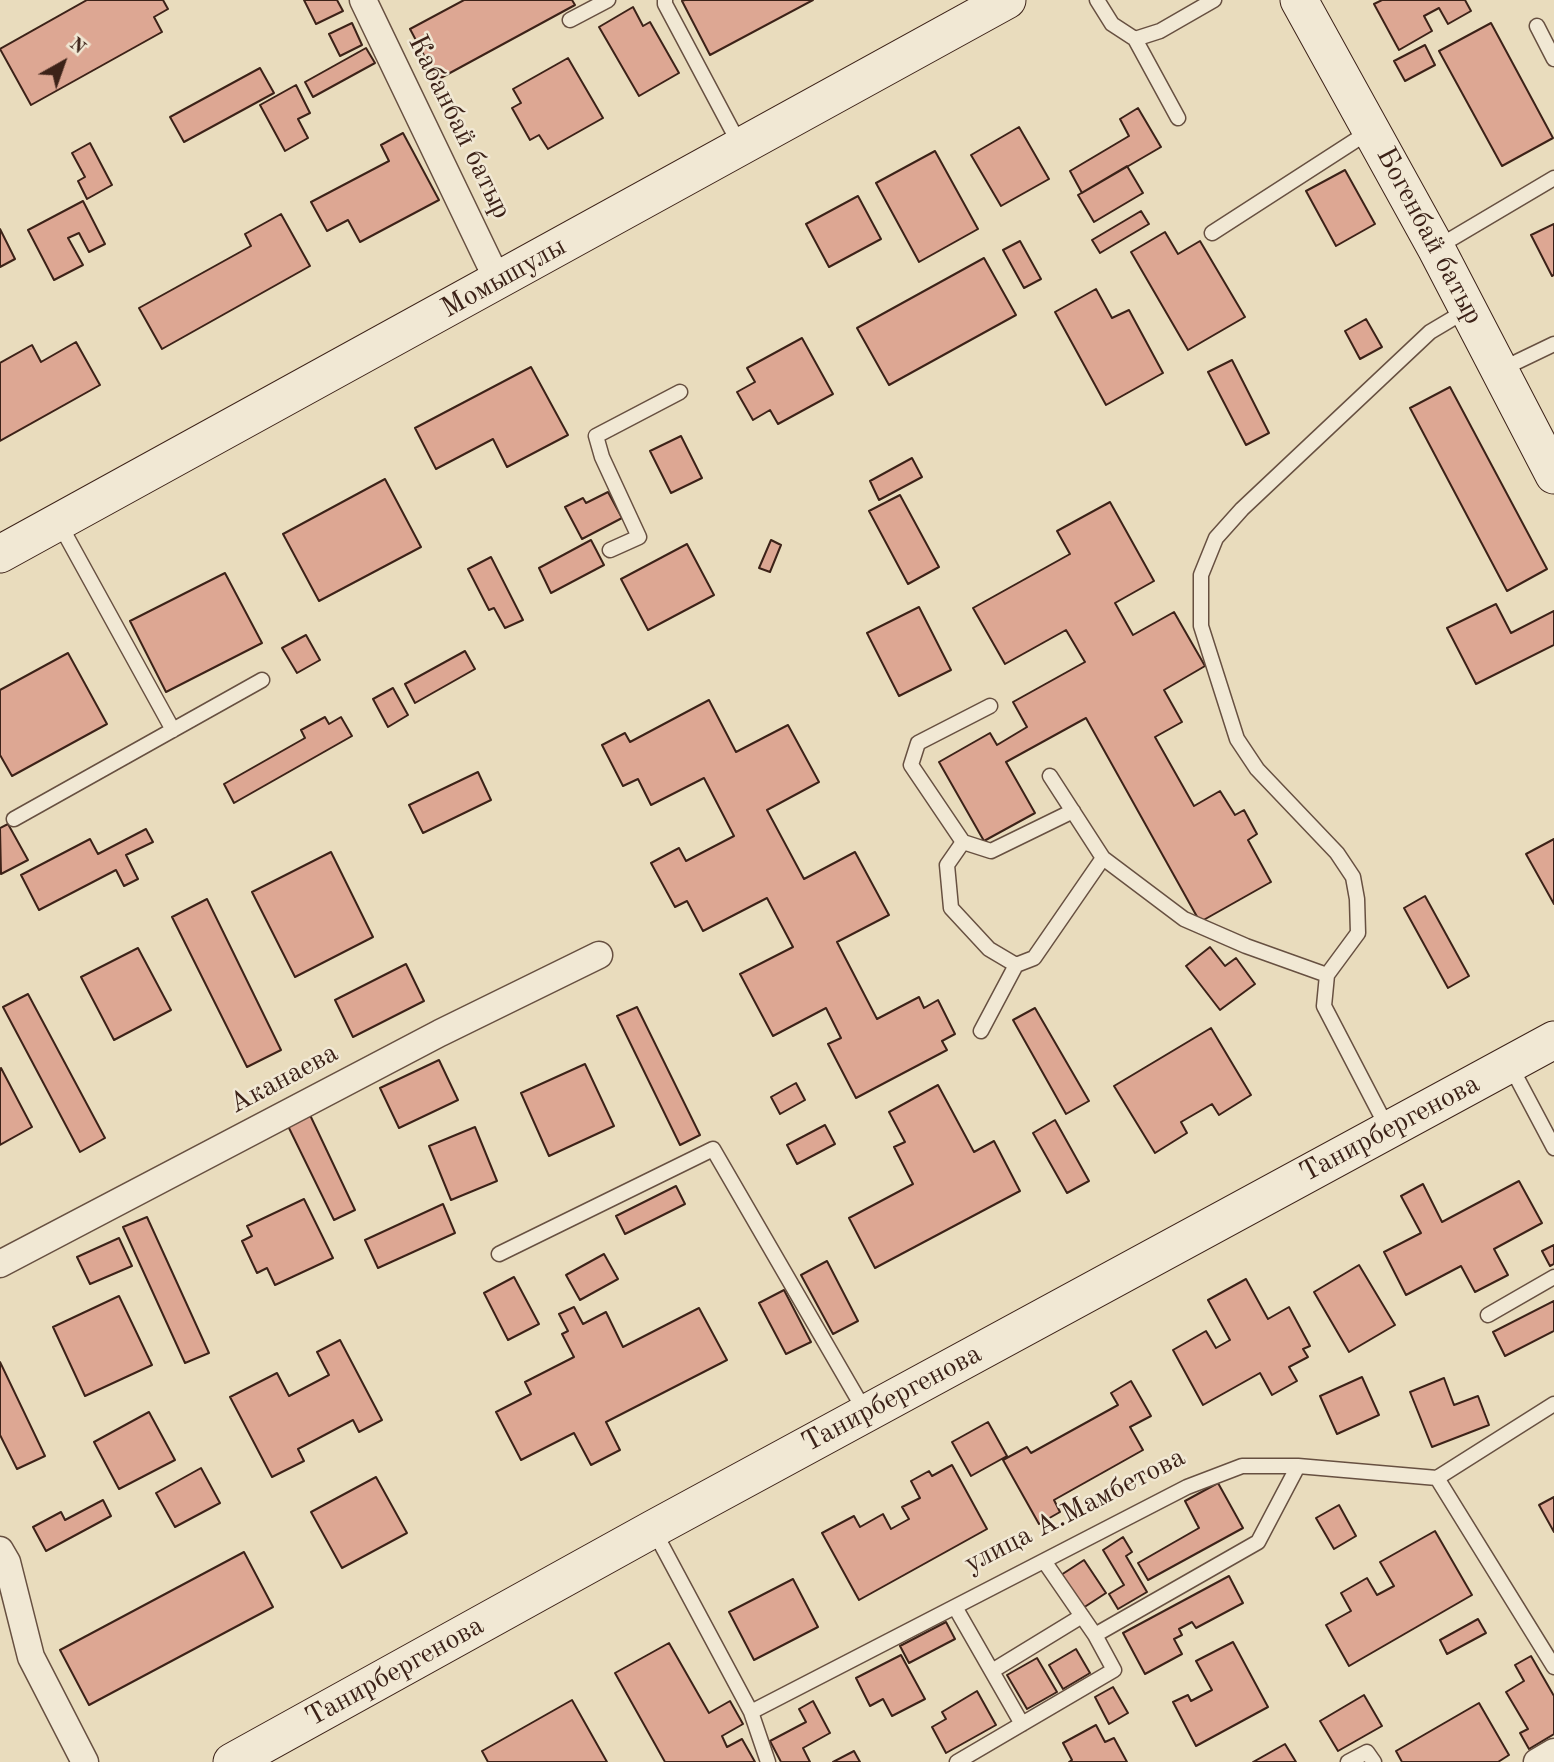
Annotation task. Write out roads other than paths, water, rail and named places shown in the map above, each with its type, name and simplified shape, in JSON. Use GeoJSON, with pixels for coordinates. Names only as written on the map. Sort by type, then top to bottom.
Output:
{"type":"FeatureCollection","features":[{"type":"Feature","properties":{"kind":"street","name":"Кабанбай батыр"},"geometry":{"type":"LineString","coordinates":[[363,0],[498,281]]}},
{"type":"Feature","properties":{"kind":"street","name":"Момышулы"},"geometry":{"type":"LineString","coordinates":[[0,554],[1007,0]]}},
{"type":"Feature","properties":{"kind":"street","name":"Богенбай батыр"},"geometry":{"type":"LineString","coordinates":[[1299,0],[1436,248],[1554,475]]}},
{"type":"Feature","properties":{"kind":"street","name":"Аканаева"},"geometry":{"type":"LineString","coordinates":[[0,1264],[428,1039],[599,955]]}},
{"type":"Feature","properties":{"kind":"street","name":"Танирбергенова"},"geometry":{"type":"LineString","coordinates":[[232,1762],[653,1528],[1554,1040]]}},
{"type":"Feature","properties":{"kind":"street"},"geometry":{"type":"LineString","coordinates":[[0,1550],[7,1562],[31,1657],[85,1762]]}},
{"type":"Feature","properties":{"kind":"street"},"geometry":{"type":"LineString","coordinates":[[1537,1762],[1554,1752]]}},
{"type":"Feature","properties":{"kind":"lane"},"geometry":{"type":"LineString","coordinates":[[570,20],[608,0]]}},
{"type":"Feature","properties":{"kind":"lane"},"geometry":{"type":"LineString","coordinates":[[1097,0],[1112,23],[1135,38],[1178,118]]}},
{"type":"Feature","properties":{"kind":"lane"},"geometry":{"type":"LineString","coordinates":[[1135,38],[1160,32],[1214,0]]}},
{"type":"Feature","properties":{"kind":"lane"},"geometry":{"type":"LineString","coordinates":[[661,1],[741,147]]}},
{"type":"Feature","properties":{"kind":"lane"},"geometry":{"type":"LineString","coordinates":[[1537,26],[1554,59]]}},
{"type":"Feature","properties":{"kind":"lane"},"geometry":{"type":"LineString","coordinates":[[1212,233],[1371,130]]}},
{"type":"Feature","properties":{"kind":"lane"},"geometry":{"type":"LineString","coordinates":[[1436,248],[1554,178]]}},
{"type":"Feature","properties":{"kind":"lane"},"geometry":{"type":"LineString","coordinates":[[1388,1130],[1324,1006],[1327,975],[1358,933],[1353,877],[1337,853],[1256,769],[1237,739],[1201,626],[1201,575],[1216,538],[1242,509],[1430,332],[1468,309]]}},
{"type":"Feature","properties":{"kind":"lane"},"geometry":{"type":"LineString","coordinates":[[1501,370],[1554,344]]}},
{"type":"Feature","properties":{"kind":"lane"},"geometry":{"type":"LineString","coordinates":[[610,550],[639,537],[602,457],[596,436],[680,392]]}},
{"type":"Feature","properties":{"kind":"lane"},"geometry":{"type":"LineString","coordinates":[[59,522],[173,730]]}},
{"type":"Feature","properties":{"kind":"lane"},"geometry":{"type":"LineString","coordinates":[[14,819],[262,680]]}},
{"type":"Feature","properties":{"kind":"lane"},"geometry":{"type":"LineString","coordinates":[[990,706],[918,743],[911,765],[963,842],[991,851],[1073,811]]}},
{"type":"Feature","properties":{"kind":"lane"},"geometry":{"type":"LineString","coordinates":[[1050,776],[1103,858],[1184,919],[1246,946],[1327,975]]}},
{"type":"Feature","properties":{"kind":"lane"},"geometry":{"type":"LineString","coordinates":[[963,842],[947,864],[951,908],[989,949],[1016,965]]}},
{"type":"Feature","properties":{"kind":"lane"},"geometry":{"type":"LineString","coordinates":[[981,1031],[1016,965],[1034,958],[1103,858]]}},
{"type":"Feature","properties":{"kind":"lane"},"geometry":{"type":"LineString","coordinates":[[1510,1064],[1554,1148]]}},
{"type":"Feature","properties":{"kind":"lane"},"geometry":{"type":"LineString","coordinates":[[499,1254],[713,1149],[866,1413]]}},
{"type":"Feature","properties":{"kind":"lane"},"geometry":{"type":"LineString","coordinates":[[1488,1315],[1554,1277]]}},
{"type":"Feature","properties":{"kind":"lane"},"geometry":{"type":"LineString","coordinates":[[1554,1404],[1437,1478],[1554,1667]]}},
{"type":"Feature","properties":{"kind":"lane","name":"улица А.Мамбетова"},"geometry":{"type":"LineString","coordinates":[[751,1712],[1187,1487],[1242,1466],[1298,1466],[1437,1478]]}},
{"type":"Feature","properties":{"kind":"lane"},"geometry":{"type":"LineString","coordinates":[[1095,1635],[1258,1542],[1298,1466]]}},
{"type":"Feature","properties":{"kind":"lane"},"geometry":{"type":"LineString","coordinates":[[653,1528],[751,1712],[768,1762]]}},
{"type":"Feature","properties":{"kind":"lane"},"geometry":{"type":"LineString","coordinates":[[957,1762],[1114,1670],[1095,1635],[1044,1561]]}},
{"type":"Feature","properties":{"kind":"lane"},"geometry":{"type":"LineString","coordinates":[[955,1607],[1022,1724]]}},
{"type":"Feature","properties":{"kind":"lane"},"geometry":{"type":"LineString","coordinates":[[992,1671],[1082,1616]]}},
{"type":"Feature","properties":{"kind":"lane"},"geometry":{"type":"LineString","coordinates":[[1348,1762],[1367,1752],[1374,1762]]}}]}
